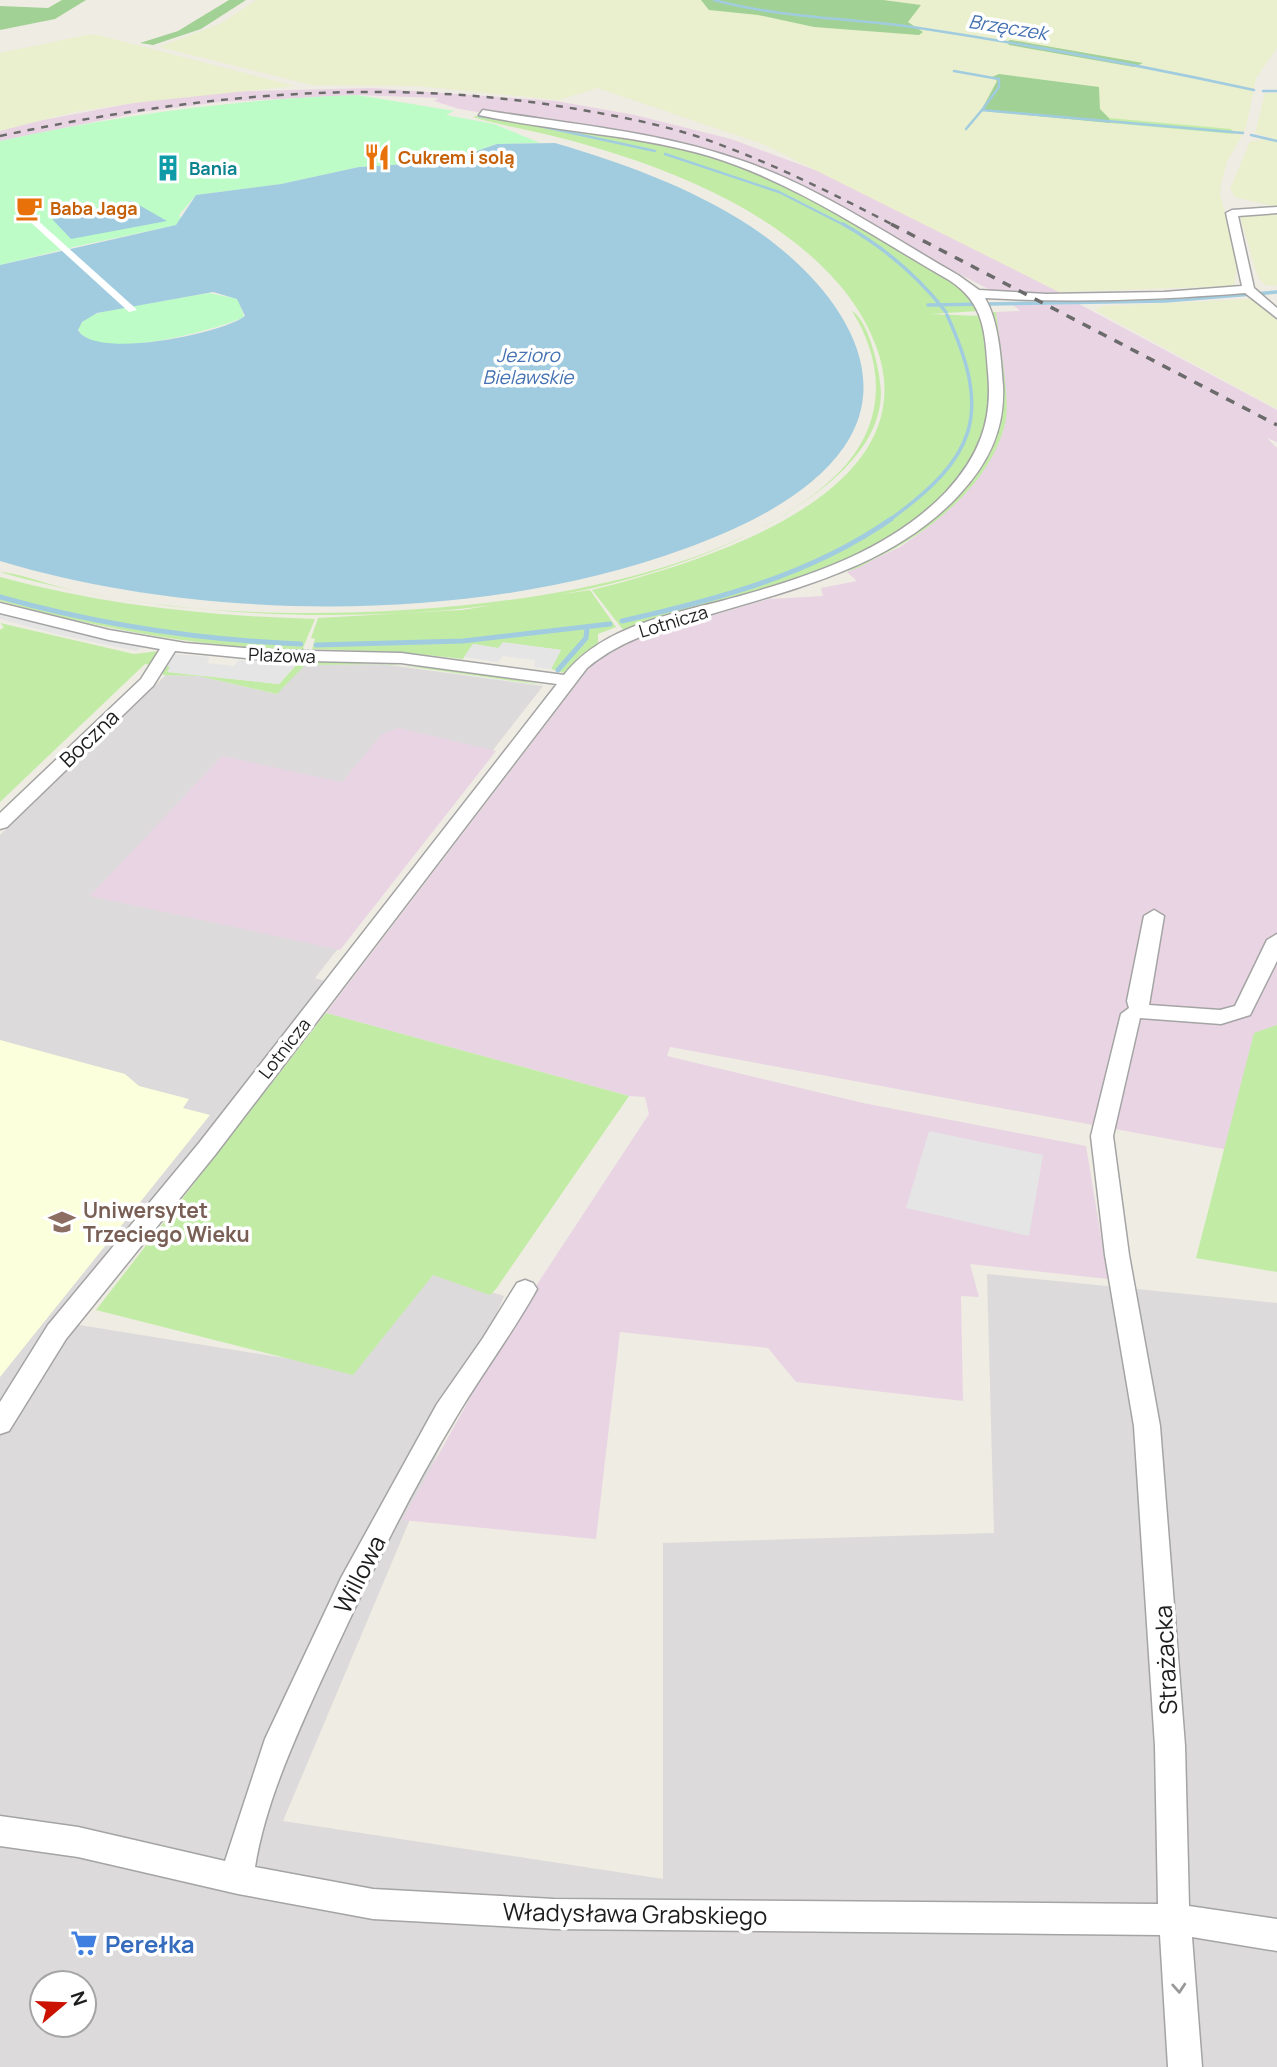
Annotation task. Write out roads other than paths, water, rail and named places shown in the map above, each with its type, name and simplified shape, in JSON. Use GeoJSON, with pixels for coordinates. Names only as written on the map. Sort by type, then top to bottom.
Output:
{"type":"FeatureCollection","features":[{"type":"Feature","properties":{"kind":"street"},"geometry":{"type":"LineString","coordinates":[[483,113],[661,142],[729,159],[784,184],[866,228],[980,298],[1251,292]]}},
{"type":"Feature","properties":{"kind":"street"},"geometry":{"type":"LineString","coordinates":[[1277,210],[1232,213],[1251,292],[1277,314]]}},
{"type":"Feature","properties":{"kind":"street","name":"Lotnicza"},"geometry":{"type":"LineString","coordinates":[[0,1424],[57,1332],[207,1149],[567,680],[588,657],[621,637],[842,568],[895,542],[935,512],[973,468],[994,425],[995,394],[980,298]]}},
{"type":"Feature","properties":{"kind":"street","name":"Plażowa"},"geometry":{"type":"LineString","coordinates":[[0,608],[100,633],[170,646],[249,654],[401,658],[567,680]]}},
{"type":"Feature","properties":{"kind":"street","name":"Boczna"},"geometry":{"type":"LineString","coordinates":[[0,823],[147,682],[170,646]]}},
{"type":"Feature","properties":{"kind":"street"},"geometry":{"type":"LineString","coordinates":[[1154,916],[1137,1001],[1140,1011],[1221,1017],[1243,1010],[1277,940]]}},
{"type":"Feature","properties":{"kind":"street","name":"Strażacka"},"geometry":{"type":"LineString","coordinates":[[1140,1011],[1131,1014],[1102,1136],[1117,1255],[1149,1439],[1165,1653],[1170,1746],[1171,1870],[1177,1920],[1185,2067]]}},
{"type":"Feature","properties":{"kind":"street","name":"Willowa"},"geometry":{"type":"LineString","coordinates":[[238,1880],[243,1848],[279,1739],[351,1587],[446,1412],[492,1345],[525,1289]]}},
{"type":"Feature","properties":{"kind":"street","name":"Władysława Grabskiego"},"geometry":{"type":"LineString","coordinates":[[0,1831],[78,1842],[238,1880],[373,1904],[554,1914],[1177,1920],[1235,1926],[1277,1935]]}},
{"type":"Feature","properties":{"kind":"water","name":"Jezioro Bielawskie"},"geometry":{"type":"Polygon","coordinates":[[[555,143],[656,177],[704,199],[750,226],[802,268],[845,322],[858,352],[863,383],[859,415],[844,447],[812,482],[750,521],[684,549],[605,574],[520,591],[433,602],[343,606],[254,604],[166,596],[80,581],[0,561],[0,265],[176,225],[196,195],[281,184],[359,167],[425,163],[497,144],[555,143]],[[213,292],[97,313],[82,322],[78,330],[89,339],[108,343],[132,344],[186,336],[232,323],[245,316],[237,299],[213,292]]]}},
{"type":"Feature","properties":{"kind":"water"},"geometry":{"type":"Polygon","coordinates":[[[132,201],[167,221],[71,239],[52,219],[132,201]]]}},
{"type":"Feature","properties":{"kind":"waterway","name":"Brzęczek"},"geometry":{"type":"LineString","coordinates":[[714,0],[765,11],[919,28],[1003,41],[1254,90]]}},
{"type":"Feature","properties":{"kind":"waterway"},"geometry":{"type":"LineString","coordinates":[[954,71],[999,79],[999,87],[982,110]]}},
{"type":"Feature","properties":{"kind":"waterway","name":"Brzęczek"},"geometry":{"type":"LineString","coordinates":[[1263,91],[1277,91]]}},
{"type":"Feature","properties":{"kind":"waterway"},"geometry":{"type":"LineString","coordinates":[[966,129],[982,110]]}},
{"type":"Feature","properties":{"kind":"waterway"},"geometry":{"type":"LineString","coordinates":[[982,110],[1243,133]]}},
{"type":"Feature","properties":{"kind":"waterway"},"geometry":{"type":"LineString","coordinates":[[479,116],[505,120]]}},
{"type":"Feature","properties":{"kind":"waterway"},"geometry":{"type":"LineString","coordinates":[[526,123],[655,151]]}},
{"type":"Feature","properties":{"kind":"waterway"},"geometry":{"type":"LineString","coordinates":[[1251,135],[1277,141]]}},
{"type":"Feature","properties":{"kind":"waterway"},"geometry":{"type":"LineString","coordinates":[[665,154],[779,192],[846,226]]}},
{"type":"Feature","properties":{"kind":"waterway"},"geometry":{"type":"LineString","coordinates":[[843,224],[899,263],[940,305]]}},
{"type":"Feature","properties":{"kind":"waterway"},"geometry":{"type":"LineString","coordinates":[[940,305],[1165,301],[1277,292]]}},
{"type":"Feature","properties":{"kind":"waterway"},"geometry":{"type":"LineString","coordinates":[[928,305],[940,305]]}},
{"type":"Feature","properties":{"kind":"waterway"},"geometry":{"type":"LineString","coordinates":[[940,305],[946,312]]}},
{"type":"Feature","properties":{"kind":"waterway"},"geometry":{"type":"LineString","coordinates":[[889,521],[941,476],[957,455],[968,432],[972,408],[970,381],[947,315]]}},
{"type":"Feature","properties":{"kind":"waterway"},"geometry":{"type":"LineString","coordinates":[[622,621],[761,583],[828,556],[889,521]]}},
{"type":"Feature","properties":{"kind":"waterway"},"geometry":{"type":"LineString","coordinates":[[0,597],[74,616],[149,630],[301,644]]}},
{"type":"Feature","properties":{"kind":"waterway"},"geometry":{"type":"LineString","coordinates":[[316,645],[463,641],[610,624]]}},
{"type":"Feature","properties":{"kind":"waterway"},"geometry":{"type":"LineString","coordinates":[[558,670],[586,638],[587,627]]}},
{"type":"Feature","properties":{"kind":"railway"},"geometry":{"type":"LineString","coordinates":[[0,136],[137,111],[275,95],[344,92],[483,97],[609,115],[702,138],[752,157],[895,226]]}},
{"type":"Feature","properties":{"kind":"railway"},"geometry":{"type":"LineString","coordinates":[[891,224],[1277,425]]}},
{"type":"Feature","properties":{"kind":"place","name":"Cukrem i solą"},"geometry":{"type":"Point","coordinates":[377,157]}},
{"type":"Feature","properties":{"kind":"place","name":"Bania"},"geometry":{"type":"Point","coordinates":[168,168]}},
{"type":"Feature","properties":{"kind":"place","name":"Baba Jaga"},"geometry":{"type":"Point","coordinates":[29,208]}},
{"type":"Feature","properties":{"kind":"place","name":"Uniwersytet Trzeciego Wieku"},"geometry":{"type":"Point","coordinates":[62,1222]}},
{"type":"Feature","properties":{"kind":"place","name":"Perełka"},"geometry":{"type":"Point","coordinates":[84,1943]}}]}
